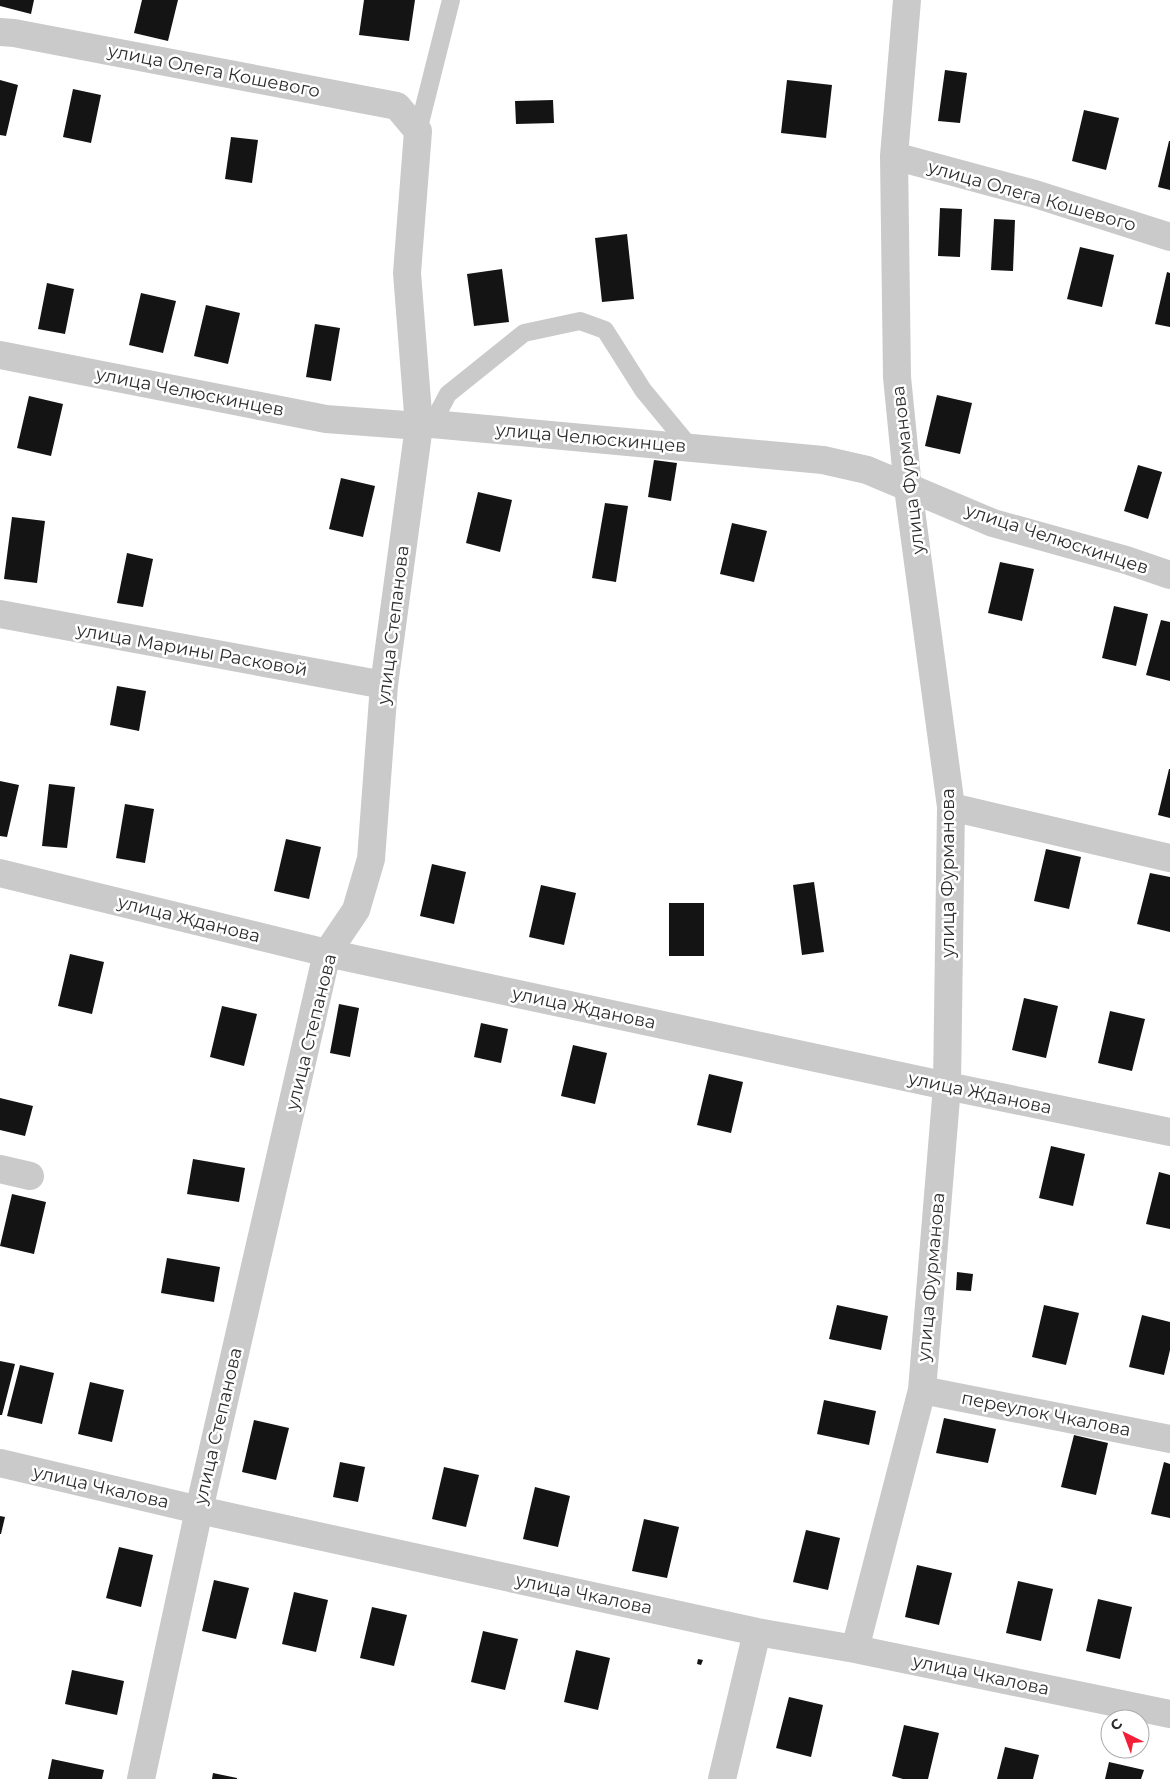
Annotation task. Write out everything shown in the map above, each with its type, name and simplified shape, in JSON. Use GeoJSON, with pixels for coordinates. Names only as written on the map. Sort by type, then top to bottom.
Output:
{"type":"FeatureCollection","features":[{"type":"Feature","properties":{"kind":"street","name":"улица Фурманова"},"geometry":{"type":"LineString","coordinates":[[855,1650],[922,1390],[946,1086],[951,807],[908,488],[897,376],[894,156],[907,0]]}},
{"type":"Feature","properties":{"kind":"street","name":"улица Олега Кошевого"},"geometry":{"type":"LineString","coordinates":[[0,32],[14,33],[396,106],[418,131]]}},
{"type":"Feature","properties":{"kind":"street","name":"улица Степанова"},"geometry":{"type":"LineString","coordinates":[[141,1779],[199,1510],[327,953],[356,910],[370,859],[384,685],[426,425],[407,273],[418,131]]}},
{"type":"Feature","properties":{"kind":"street","name":"улица Олега Кошевого"},"geometry":{"type":"LineString","coordinates":[[894,156],[1035,194],[1170,237]]}},
{"type":"Feature","properties":{"kind":"street","name":"улица Челюскинцев"},"geometry":{"type":"LineString","coordinates":[[0,355],[326,419],[426,425],[823,460],[867,470],[993,522],[1126,560],[1170,575]]}},
{"type":"Feature","properties":{"kind":"street","name":"улица Марины Расковой"},"geometry":{"type":"LineString","coordinates":[[0,614],[384,685]]}},
{"type":"Feature","properties":{"kind":"street"},"geometry":{"type":"LineString","coordinates":[[951,807],[1170,858]]}},
{"type":"Feature","properties":{"kind":"street","name":"улица Жданова"},"geometry":{"type":"LineString","coordinates":[[0,872],[327,953],[946,1086],[1170,1132]]}},
{"type":"Feature","properties":{"kind":"street"},"geometry":{"type":"LineString","coordinates":[[0,1169],[30,1176]]}},
{"type":"Feature","properties":{"kind":"street","name":"переулок Чкалова"},"geometry":{"type":"LineString","coordinates":[[922,1390],[1170,1439]]}},
{"type":"Feature","properties":{"kind":"street","name":"улица Чкалова"},"geometry":{"type":"LineString","coordinates":[[0,1463],[199,1510],[757,1632],[1170,1714]]}},
{"type":"Feature","properties":{"kind":"street"},"geometry":{"type":"LineString","coordinates":[[722,1779],[757,1632]]}},
{"type":"Feature","properties":{"kind":"lane"},"geometry":{"type":"LineString","coordinates":[[418,131],[451,0]]}},
{"type":"Feature","properties":{"kind":"lane"},"geometry":{"type":"LineString","coordinates":[[426,425],[448,394],[524,333],[580,321],[605,330],[643,390],[690,447]]}},
{"type":"Feature","properties":{"kind":"building"},"geometry":{"type":"Polygon","coordinates":[[[0,0],[34,0],[31,14],[0,6],[0,0]]]}},
{"type":"Feature","properties":{"kind":"building"},"geometry":{"type":"Polygon","coordinates":[[[142,0],[178,0],[168,41],[134,33],[142,0]]]}},
{"type":"Feature","properties":{"kind":"building"},"geometry":{"type":"Polygon","coordinates":[[[364,0],[415,0],[409,41],[359,35],[364,0]]]}},
{"type":"Feature","properties":{"kind":"building"},"geometry":{"type":"Polygon","coordinates":[[[945,70],[967,73],[960,123],[938,121],[945,70]]]}},
{"type":"Feature","properties":{"kind":"building"},"geometry":{"type":"Polygon","coordinates":[[[0,80],[18,85],[6,136],[0,135],[0,80]]]}},
{"type":"Feature","properties":{"kind":"building"},"geometry":{"type":"Polygon","coordinates":[[[787,80],[832,85],[826,138],[781,133],[787,80]]]}},
{"type":"Feature","properties":{"kind":"building"},"geometry":{"type":"Polygon","coordinates":[[[73,89],[101,95],[91,143],[63,137],[73,89]]]}},
{"type":"Feature","properties":{"kind":"building"},"geometry":{"type":"Polygon","coordinates":[[[553,100],[554,123],[516,124],[515,101],[553,100]]]}},
{"type":"Feature","properties":{"kind":"building"},"geometry":{"type":"Polygon","coordinates":[[[1084,110],[1119,118],[1106,170],[1072,161],[1084,110]]]}},
{"type":"Feature","properties":{"kind":"building"},"geometry":{"type":"Polygon","coordinates":[[[231,137],[258,140],[252,183],[225,179],[231,137]]]}},
{"type":"Feature","properties":{"kind":"building"},"geometry":{"type":"Polygon","coordinates":[[[1170,141],[1170,190],[1158,187],[1170,141]]]}},
{"type":"Feature","properties":{"kind":"building"},"geometry":{"type":"Polygon","coordinates":[[[940,208],[962,209],[960,257],[938,256],[940,208]]]}},
{"type":"Feature","properties":{"kind":"building"},"geometry":{"type":"Polygon","coordinates":[[[994,219],[1015,220],[1013,271],[991,270],[994,219]]]}},
{"type":"Feature","properties":{"kind":"building"},"geometry":{"type":"Polygon","coordinates":[[[627,234],[634,299],[602,302],[595,238],[627,234]]]}},
{"type":"Feature","properties":{"kind":"building"},"geometry":{"type":"Polygon","coordinates":[[[1080,247],[1114,255],[1102,307],[1067,299],[1080,247]]]}},
{"type":"Feature","properties":{"kind":"building"},"geometry":{"type":"Polygon","coordinates":[[[502,269],[509,322],[474,326],[467,274],[502,269]]]}},
{"type":"Feature","properties":{"kind":"building"},"geometry":{"type":"Polygon","coordinates":[[[1167,272],[1170,273],[1170,327],[1155,324],[1167,272]]]}},
{"type":"Feature","properties":{"kind":"building"},"geometry":{"type":"Polygon","coordinates":[[[47,283],[74,289],[65,334],[38,329],[47,283]]]}},
{"type":"Feature","properties":{"kind":"building"},"geometry":{"type":"Polygon","coordinates":[[[141,293],[176,301],[163,353],[129,345],[141,293]]]}},
{"type":"Feature","properties":{"kind":"building"},"geometry":{"type":"Polygon","coordinates":[[[206,305],[240,313],[228,364],[194,356],[206,305]]]}},
{"type":"Feature","properties":{"kind":"building"},"geometry":{"type":"Polygon","coordinates":[[[315,324],[340,328],[331,381],[306,377],[315,324]]]}},
{"type":"Feature","properties":{"kind":"building"},"geometry":{"type":"Polygon","coordinates":[[[937,395],[972,403],[960,454],[925,446],[937,395]]]}},
{"type":"Feature","properties":{"kind":"building"},"geometry":{"type":"Polygon","coordinates":[[[29,396],[63,404],[51,456],[17,448],[29,396]]]}},
{"type":"Feature","properties":{"kind":"building"},"geometry":{"type":"Polygon","coordinates":[[[654,460],[677,463],[671,501],[648,497],[654,460]]]}},
{"type":"Feature","properties":{"kind":"building"},"geometry":{"type":"Polygon","coordinates":[[[1138,465],[1162,472],[1148,519],[1124,511],[1138,465]]]}},
{"type":"Feature","properties":{"kind":"building"},"geometry":{"type":"Polygon","coordinates":[[[341,478],[375,486],[363,537],[329,529],[341,478]]]}},
{"type":"Feature","properties":{"kind":"building"},"geometry":{"type":"Polygon","coordinates":[[[478,492],[512,500],[500,552],[466,543],[478,492]]]}},
{"type":"Feature","properties":{"kind":"building"},"geometry":{"type":"Polygon","coordinates":[[[605,503],[628,506],[616,582],[592,578],[605,503]]]}},
{"type":"Feature","properties":{"kind":"building"},"geometry":{"type":"Polygon","coordinates":[[[12,517],[45,521],[37,583],[4,579],[12,517]]]}},
{"type":"Feature","properties":{"kind":"building"},"geometry":{"type":"Polygon","coordinates":[[[732,523],[767,531],[754,582],[720,574],[732,523]]]}},
{"type":"Feature","properties":{"kind":"building"},"geometry":{"type":"Polygon","coordinates":[[[127,553],[153,559],[143,607],[117,603],[127,553]]]}},
{"type":"Feature","properties":{"kind":"building"},"geometry":{"type":"Polygon","coordinates":[[[1000,562],[1034,569],[1022,621],[988,613],[1000,562]]]}},
{"type":"Feature","properties":{"kind":"building"},"geometry":{"type":"Polygon","coordinates":[[[1114,606],[1148,614],[1136,666],[1102,658],[1114,606]]]}},
{"type":"Feature","properties":{"kind":"building"},"geometry":{"type":"Polygon","coordinates":[[[1161,620],[1170,622],[1170,681],[1146,675],[1161,620]]]}},
{"type":"Feature","properties":{"kind":"building"},"geometry":{"type":"Polygon","coordinates":[[[117,686],[146,691],[139,731],[110,725],[117,686]]]}},
{"type":"Feature","properties":{"kind":"building"},"geometry":{"type":"Polygon","coordinates":[[[1170,769],[1170,818],[1158,815],[1170,769]]]}},
{"type":"Feature","properties":{"kind":"building"},"geometry":{"type":"Polygon","coordinates":[[[0,781],[19,785],[7,837],[0,836],[0,781]]]}},
{"type":"Feature","properties":{"kind":"building"},"geometry":{"type":"Polygon","coordinates":[[[49,784],[75,787],[67,848],[42,846],[49,784]]]}},
{"type":"Feature","properties":{"kind":"building"},"geometry":{"type":"Polygon","coordinates":[[[125,804],[154,809],[145,863],[116,858],[125,804]]]}},
{"type":"Feature","properties":{"kind":"building"},"geometry":{"type":"Polygon","coordinates":[[[286,839],[321,847],[309,899],[274,891],[286,839]]]}},
{"type":"Feature","properties":{"kind":"building"},"geometry":{"type":"Polygon","coordinates":[[[1046,849],[1081,857],[1069,909],[1034,901],[1046,849]]]}},
{"type":"Feature","properties":{"kind":"building"},"geometry":{"type":"Polygon","coordinates":[[[432,864],[466,872],[454,924],[420,916],[432,864]]]}},
{"type":"Feature","properties":{"kind":"building"},"geometry":{"type":"Polygon","coordinates":[[[1150,873],[1170,877],[1170,932],[1137,924],[1150,873]]]}},
{"type":"Feature","properties":{"kind":"building"},"geometry":{"type":"Polygon","coordinates":[[[814,882],[824,952],[802,955],[793,885],[814,882]]]}},
{"type":"Feature","properties":{"kind":"building"},"geometry":{"type":"Polygon","coordinates":[[[541,885],[576,893],[564,945],[529,937],[541,885]]]}},
{"type":"Feature","properties":{"kind":"building"},"geometry":{"type":"Polygon","coordinates":[[[669,903],[704,903],[704,956],[669,956],[669,903]]]}},
{"type":"Feature","properties":{"kind":"building"},"geometry":{"type":"Polygon","coordinates":[[[70,954],[104,962],[92,1014],[58,1006],[70,954]]]}},
{"type":"Feature","properties":{"kind":"building"},"geometry":{"type":"Polygon","coordinates":[[[1024,998],[1058,1006],[1046,1058],[1012,1050],[1024,998]]]}},
{"type":"Feature","properties":{"kind":"building"},"geometry":{"type":"Polygon","coordinates":[[[339,1004],[359,1008],[350,1057],[330,1053],[339,1004]]]}},
{"type":"Feature","properties":{"kind":"building"},"geometry":{"type":"Polygon","coordinates":[[[222,1006],[257,1014],[244,1066],[210,1057],[222,1006]]]}},
{"type":"Feature","properties":{"kind":"building"},"geometry":{"type":"Polygon","coordinates":[[[1110,1011],[1145,1019],[1132,1071],[1098,1063],[1110,1011]]]}},
{"type":"Feature","properties":{"kind":"building"},"geometry":{"type":"Polygon","coordinates":[[[481,1023],[508,1029],[501,1063],[474,1057],[481,1023]]]}},
{"type":"Feature","properties":{"kind":"building"},"geometry":{"type":"Polygon","coordinates":[[[573,1045],[607,1053],[595,1104],[561,1096],[573,1045]]]}},
{"type":"Feature","properties":{"kind":"building"},"geometry":{"type":"Polygon","coordinates":[[[709,1074],[743,1082],[731,1133],[697,1125],[709,1074]]]}},
{"type":"Feature","properties":{"kind":"building"},"geometry":{"type":"Polygon","coordinates":[[[0,1098],[33,1106],[25,1136],[0,1130],[0,1098]]]}},
{"type":"Feature","properties":{"kind":"building"},"geometry":{"type":"Polygon","coordinates":[[[1051,1146],[1085,1154],[1073,1206],[1039,1198],[1051,1146]]]}},
{"type":"Feature","properties":{"kind":"building"},"geometry":{"type":"Polygon","coordinates":[[[193,1159],[245,1168],[239,1202],[187,1194],[193,1159]]]}},
{"type":"Feature","properties":{"kind":"building"},"geometry":{"type":"Polygon","coordinates":[[[1159,1172],[1170,1175],[1170,1229],[1146,1224],[1159,1172]]]}},
{"type":"Feature","properties":{"kind":"building"},"geometry":{"type":"Polygon","coordinates":[[[12,1194],[46,1202],[34,1254],[0,1246],[12,1194]]]}},
{"type":"Feature","properties":{"kind":"building"},"geometry":{"type":"Polygon","coordinates":[[[167,1258],[220,1267],[214,1302],[161,1293],[167,1258]]]}},
{"type":"Feature","properties":{"kind":"building"},"geometry":{"type":"Polygon","coordinates":[[[957,1272],[973,1274],[971,1291],[956,1290],[957,1272]]]}},
{"type":"Feature","properties":{"kind":"building"},"geometry":{"type":"Polygon","coordinates":[[[837,1305],[888,1316],[881,1350],[829,1339],[837,1305]]]}},
{"type":"Feature","properties":{"kind":"building"},"geometry":{"type":"Polygon","coordinates":[[[1044,1305],[1079,1313],[1066,1365],[1032,1357],[1044,1305]]]}},
{"type":"Feature","properties":{"kind":"building"},"geometry":{"type":"Polygon","coordinates":[[[1142,1315],[1170,1322],[1170,1350],[1164,1375],[1129,1367],[1142,1315]]]}},
{"type":"Feature","properties":{"kind":"building"},"geometry":{"type":"Polygon","coordinates":[[[0,1361],[15,1364],[2,1415],[0,1415],[0,1361]]]}},
{"type":"Feature","properties":{"kind":"building"},"geometry":{"type":"Polygon","coordinates":[[[20,1365],[54,1373],[42,1424],[7,1416],[20,1365]]]}},
{"type":"Feature","properties":{"kind":"building"},"geometry":{"type":"Polygon","coordinates":[[[90,1382],[124,1390],[112,1442],[78,1434],[90,1382]]]}},
{"type":"Feature","properties":{"kind":"building"},"geometry":{"type":"Polygon","coordinates":[[[824,1400],[876,1411],[869,1445],[817,1434],[824,1400]]]}},
{"type":"Feature","properties":{"kind":"building"},"geometry":{"type":"Polygon","coordinates":[[[944,1418],[996,1429],[988,1463],[936,1453],[944,1418]]]}},
{"type":"Feature","properties":{"kind":"building"},"geometry":{"type":"Polygon","coordinates":[[[254,1420],[289,1428],[276,1480],[242,1472],[254,1420]]]}},
{"type":"Feature","properties":{"kind":"building"},"geometry":{"type":"Polygon","coordinates":[[[1074,1435],[1108,1443],[1096,1495],[1061,1487],[1074,1435]]]}},
{"type":"Feature","properties":{"kind":"building"},"geometry":{"type":"Polygon","coordinates":[[[340,1462],[365,1467],[358,1502],[333,1497],[340,1462]]]}},
{"type":"Feature","properties":{"kind":"building"},"geometry":{"type":"Polygon","coordinates":[[[1164,1462],[1170,1464],[1170,1518],[1151,1514],[1164,1462]]]}},
{"type":"Feature","properties":{"kind":"building"},"geometry":{"type":"Polygon","coordinates":[[[444,1467],[479,1475],[466,1527],[432,1519],[444,1467]]]}},
{"type":"Feature","properties":{"kind":"building"},"geometry":{"type":"Polygon","coordinates":[[[535,1487],[570,1496],[558,1547],[523,1539],[535,1487]]]}},
{"type":"Feature","properties":{"kind":"building"},"geometry":{"type":"Polygon","coordinates":[[[0,1516],[5,1517],[1,1534],[0,1534],[0,1516]]]}},
{"type":"Feature","properties":{"kind":"building"},"geometry":{"type":"Polygon","coordinates":[[[644,1519],[679,1527],[667,1578],[632,1571],[644,1519]]]}},
{"type":"Feature","properties":{"kind":"building"},"geometry":{"type":"Polygon","coordinates":[[[806,1530],[840,1538],[828,1590],[793,1582],[806,1530]]]}},
{"type":"Feature","properties":{"kind":"building"},"geometry":{"type":"Polygon","coordinates":[[[119,1547],[153,1555],[141,1607],[106,1598],[119,1547]]]}},
{"type":"Feature","properties":{"kind":"building"},"geometry":{"type":"Polygon","coordinates":[[[917,1565],[952,1573],[939,1625],[905,1617],[917,1565]]]}},
{"type":"Feature","properties":{"kind":"building"},"geometry":{"type":"Polygon","coordinates":[[[214,1580],[249,1588],[236,1639],[202,1631],[214,1580]]]}},
{"type":"Feature","properties":{"kind":"building"},"geometry":{"type":"Polygon","coordinates":[[[1018,1581],[1053,1589],[1041,1641],[1006,1633],[1018,1581]]]}},
{"type":"Feature","properties":{"kind":"building"},"geometry":{"type":"Polygon","coordinates":[[[294,1592],[328,1600],[316,1652],[282,1644],[294,1592]]]}},
{"type":"Feature","properties":{"kind":"building"},"geometry":{"type":"Polygon","coordinates":[[[1098,1599],[1132,1607],[1120,1659],[1086,1651],[1098,1599]]]}},
{"type":"Feature","properties":{"kind":"building"},"geometry":{"type":"Polygon","coordinates":[[[372,1607],[407,1615],[394,1666],[360,1658],[372,1607]]]}},
{"type":"Feature","properties":{"kind":"building"},"geometry":{"type":"Polygon","coordinates":[[[483,1631],[518,1639],[505,1690],[471,1682],[483,1631]]]}},
{"type":"Feature","properties":{"kind":"building"},"geometry":{"type":"Polygon","coordinates":[[[576,1650],[610,1658],[598,1710],[564,1702],[576,1650]]]}},
{"type":"Feature","properties":{"kind":"building"},"geometry":{"type":"Polygon","coordinates":[[[698,1659],[703,1660],[701,1665],[697,1664],[698,1659]]]}},
{"type":"Feature","properties":{"kind":"building"},"geometry":{"type":"Polygon","coordinates":[[[72,1670],[124,1681],[117,1715],[65,1704],[72,1670]]]}},
{"type":"Feature","properties":{"kind":"building"},"geometry":{"type":"Polygon","coordinates":[[[789,1697],[823,1705],[811,1757],[776,1748],[789,1697]]]}},
{"type":"Feature","properties":{"kind":"building"},"geometry":{"type":"Polygon","coordinates":[[[904,1725],[939,1733],[928,1779],[903,1779],[892,1776],[904,1725]]]}},
{"type":"Feature","properties":{"kind":"building"},"geometry":{"type":"Polygon","coordinates":[[[1005,1747],[1039,1755],[1033,1779],[997,1779],[1005,1747]]]}},
{"type":"Feature","properties":{"kind":"building"},"geometry":{"type":"Polygon","coordinates":[[[52,1759],[104,1770],[102,1779],[48,1779],[52,1759]]]}},
{"type":"Feature","properties":{"kind":"building"},"geometry":{"type":"Polygon","coordinates":[[[1109,1762],[1144,1770],[1141,1779],[1105,1779],[1109,1762]]]}},
{"type":"Feature","properties":{"kind":"building"},"geometry":{"type":"Polygon","coordinates":[[[213,1773],[237,1778],[237,1779],[212,1779],[213,1773]]]}}]}
